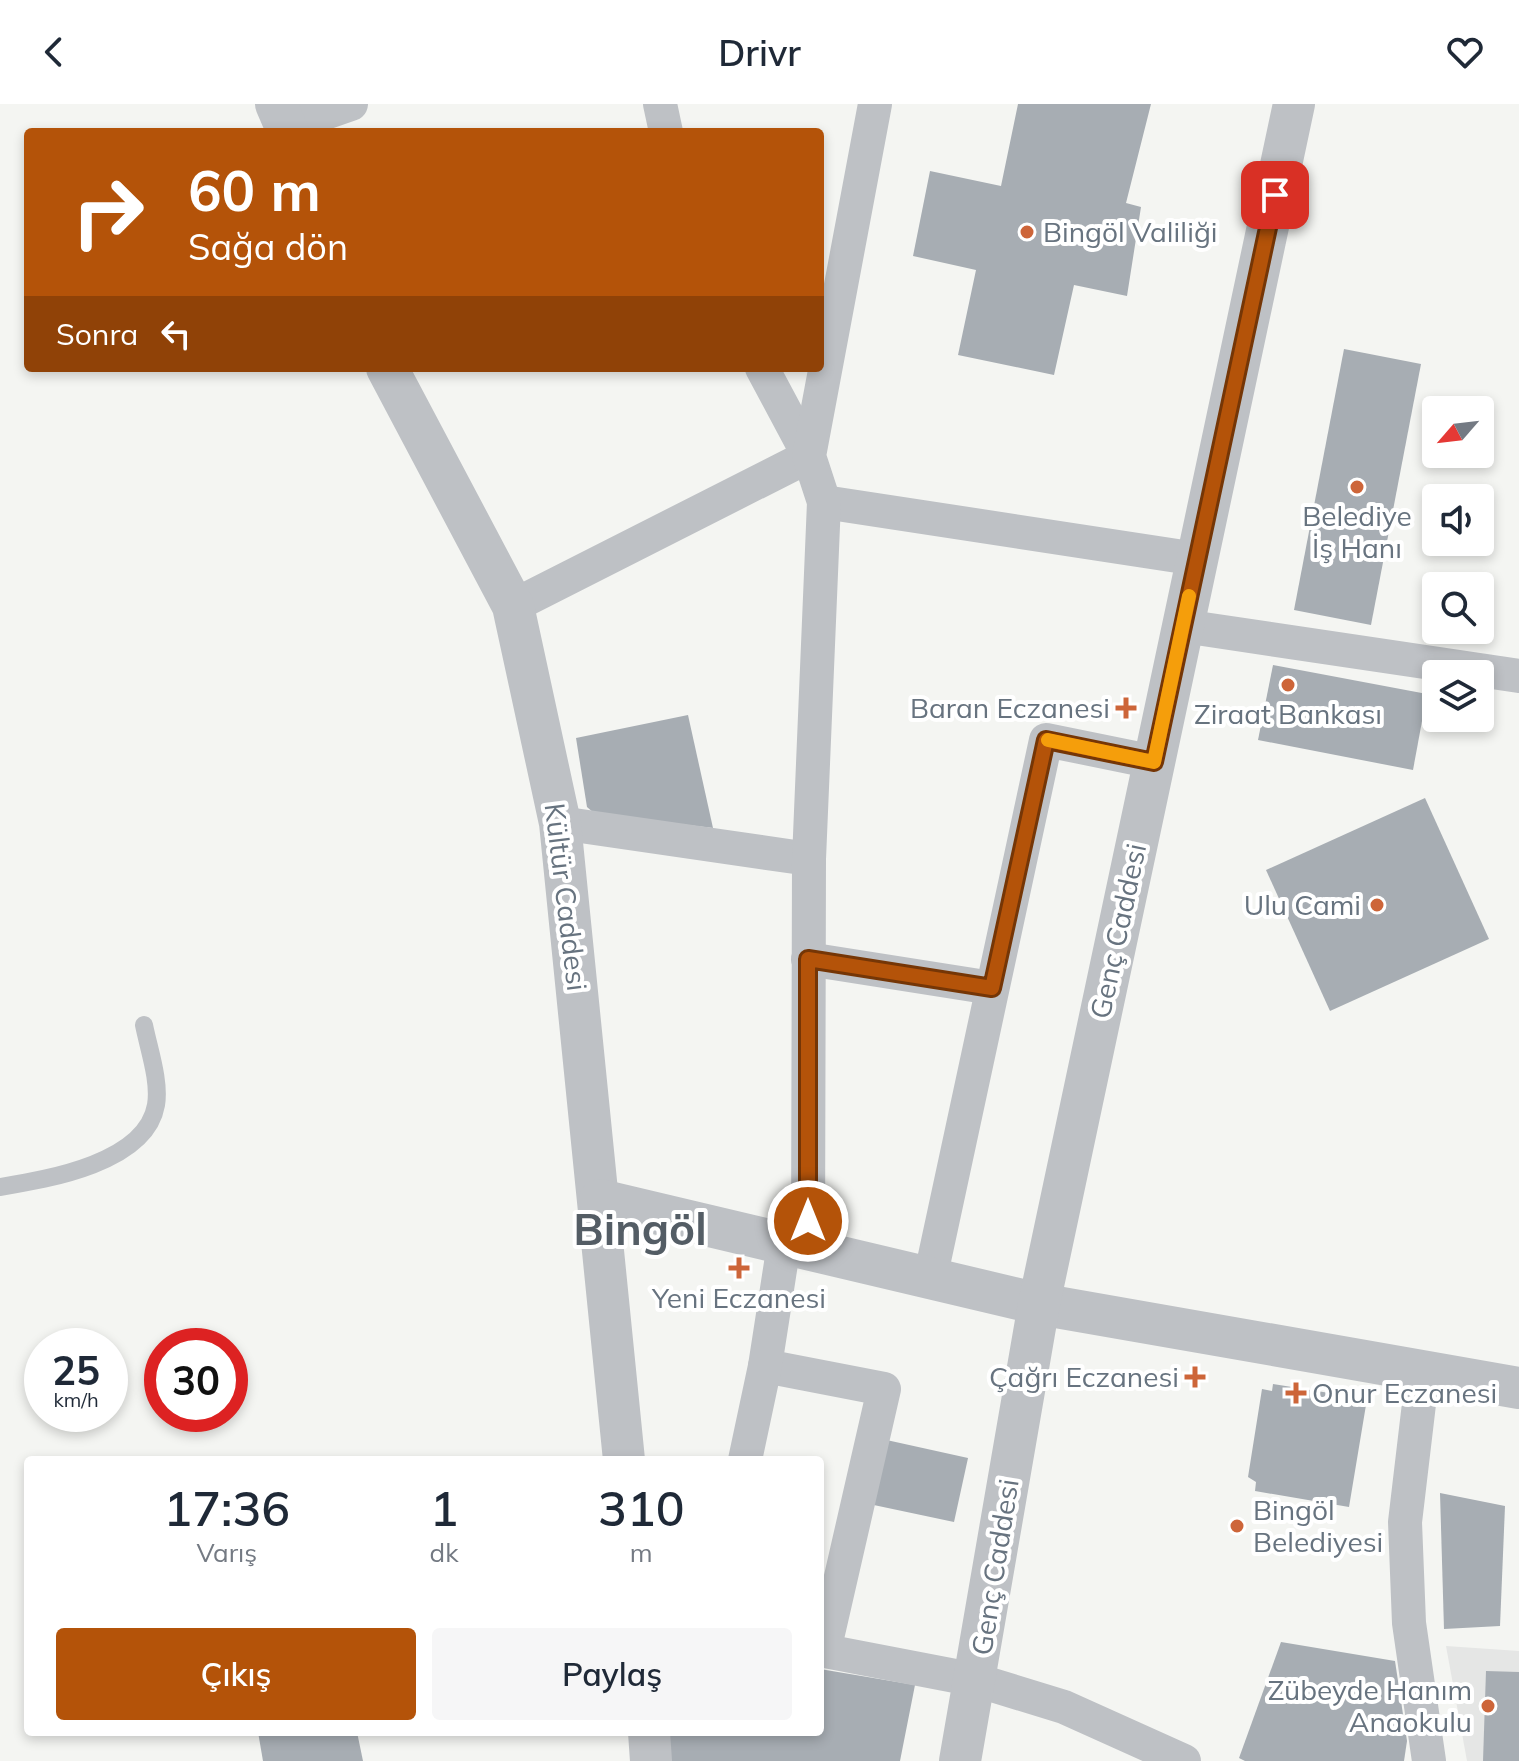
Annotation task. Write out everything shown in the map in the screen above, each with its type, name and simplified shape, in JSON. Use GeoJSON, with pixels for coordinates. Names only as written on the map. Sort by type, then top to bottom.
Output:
{"type":"FeatureCollection","features":[{"type":"Feature","properties":{"kind":"street"},"geometry":{"type":"LineString","coordinates":[[283,121],[351,104]]}},
{"type":"Feature","properties":{"kind":"street"},"geometry":{"type":"LineString","coordinates":[[660,104],[665,128]]}},
{"type":"Feature","properties":{"kind":"street"},"geometry":{"type":"LineString","coordinates":[[809,456],[875,104]]}},
{"type":"Feature","properties":{"kind":"street","name":"Genç Caddesi"},"geometry":{"type":"LineString","coordinates":[[960,1761],[1039,1304],[1294,104]]}},
{"type":"Feature","properties":{"kind":"street","name":"Kültür Caddesi"},"geometry":{"type":"LineString","coordinates":[[389,372],[513,606],[560,823],[624,1456]]}},
{"type":"Feature","properties":{"kind":"street"},"geometry":{"type":"LineString","coordinates":[[746,1456],[796,1247],[824,502],[809,456],[764,372]]}},
{"type":"Feature","properties":{"kind":"street"},"geometry":{"type":"LineString","coordinates":[[513,606],[809,456]]}},
{"type":"Feature","properties":{"kind":"street"},"geometry":{"type":"LineString","coordinates":[[824,502],[1197,559]]}},
{"type":"Feature","properties":{"kind":"street"},"geometry":{"type":"LineString","coordinates":[[1183,626],[1519,676]]}},
{"type":"Feature","properties":{"kind":"street"},"geometry":{"type":"LineString","coordinates":[[930,1279],[1046,740],[1154,762]]}},
{"type":"Feature","properties":{"kind":"street"},"geometry":{"type":"LineString","coordinates":[[560,823],[809,859]]}},
{"type":"Feature","properties":{"kind":"street"},"geometry":{"type":"LineString","coordinates":[[808,959],[992,988]]}},
{"type":"Feature","properties":{"kind":"street"},"geometry":{"type":"LineString","coordinates":[[600,1200],[1039,1304],[1519,1388]]}},
{"type":"Feature","properties":{"kind":"street"},"geometry":{"type":"LineString","coordinates":[[765,1366],[884,1389],[824,1642]]}},
{"type":"Feature","properties":{"kind":"street"},"geometry":{"type":"LineString","coordinates":[[1423,1370],[1405,1522],[1409,1623],[1429,1761]]}},
{"type":"Feature","properties":{"kind":"street"},"geometry":{"type":"LineString","coordinates":[[824,1650],[976,1680],[1064,1707],[1184,1761]]}},
{"type":"Feature","properties":{"kind":"street"},"geometry":{"type":"LineString","coordinates":[[649,1736],[651,1761]]}},
{"type":"Feature","properties":{"kind":"lane"},"geometry":{"type":"LineString","coordinates":[[0,1187],[33,1182],[108,1158],[137,1142],[152,1118],[157,1094],[144,1025]]}},
{"type":"Feature","properties":{"kind":"shaded area","name":"Zübeyde Hanım Anaokulu"},"geometry":{"type":"Polygon","coordinates":[[[1446,1646],[1519,1651],[1519,1761],[1467,1761],[1446,1646]]]}},
{"type":"Feature","properties":{"kind":"building","name":"Bingöl Valiliği"},"geometry":{"type":"Polygon","coordinates":[[[1018,104],[1151,104],[1126,203],[1141,207],[1127,296],[1074,285],[1054,375],[958,355],[976,270],[913,256],[930,171],[1001,186],[1018,104]]]}},
{"type":"Feature","properties":{"kind":"building","name":"Belediye İş Hanı"},"geometry":{"type":"Polygon","coordinates":[[[1344,349],[1421,364],[1371,625],[1294,610],[1344,349]]]}},
{"type":"Feature","properties":{"kind":"building"},"geometry":{"type":"Polygon","coordinates":[[[1273,665],[1422,693],[1422,721],[1413,770],[1258,740],[1273,665]]]}},
{"type":"Feature","properties":{"kind":"building"},"geometry":{"type":"Polygon","coordinates":[[[688,715],[713,828],[595,814],[587,807],[576,738],[688,715]]]}},
{"type":"Feature","properties":{"kind":"building","name":"Ulu Cami"},"geometry":{"type":"Polygon","coordinates":[[[1425,798],[1489,939],[1330,1011],[1266,870],[1425,798]]]}},
{"type":"Feature","properties":{"kind":"building"},"geometry":{"type":"Polygon","coordinates":[[[1273,1384],[1367,1399],[1349,1507],[1255,1491],[1256,1482],[1248,1477],[1262,1389],[1272,1391],[1273,1384]]]}},
{"type":"Feature","properties":{"kind":"building"},"geometry":{"type":"Polygon","coordinates":[[[882,1439],[968,1458],[954,1522],[869,1504],[882,1439]]]}},
{"type":"Feature","properties":{"kind":"building"},"geometry":{"type":"Polygon","coordinates":[[[1440,1493],[1505,1506],[1500,1626],[1444,1629],[1440,1493]]]}},
{"type":"Feature","properties":{"kind":"building"},"geometry":{"type":"Polygon","coordinates":[[[1281,1642],[1395,1661],[1407,1741],[1404,1761],[1245,1761],[1239,1758],[1281,1642]]]}},
{"type":"Feature","properties":{"kind":"building"},"geometry":{"type":"Polygon","coordinates":[[[824,1670],[915,1685],[900,1761],[667,1761],[664,1736],[824,1736],[824,1670]]]}},
{"type":"Feature","properties":{"kind":"building"},"geometry":{"type":"Polygon","coordinates":[[[1486,1671],[1519,1672],[1519,1761],[1483,1761],[1486,1671]]]}},
{"type":"Feature","properties":{"kind":"building"},"geometry":{"type":"Polygon","coordinates":[[[259,1736],[358,1736],[363,1761],[263,1761],[259,1736]]]}},
{"type":"Feature","properties":{"kind":"slow traffic"},"geometry":{"type":"LineString","coordinates":[[1048,740],[1154,762],[1189,596]]}},
{"type":"Feature","properties":{"kind":"place","name":"Bingöl Valiliği"},"geometry":{"type":"Point","coordinates":[1027,232]}},
{"type":"Feature","properties":{"kind":"place","name":"Belediye İş Hanı"},"geometry":{"type":"Point","coordinates":[1357,487]}},
{"type":"Feature","properties":{"kind":"place","name":"Ziraat Bankası"},"geometry":{"type":"Point","coordinates":[1288,685]}},
{"type":"Feature","properties":{"kind":"place","name":"Baran Eczanesi"},"geometry":{"type":"Point","coordinates":[1126,708]}},
{"type":"Feature","properties":{"kind":"place","name":"Ulu Cami"},"geometry":{"type":"Point","coordinates":[1377,905]}},
{"type":"Feature","properties":{"kind":"place","name":"Yeni Eczanesi"},"geometry":{"type":"Point","coordinates":[739,1268]}},
{"type":"Feature","properties":{"kind":"place","name":"Çağrı Eczanesi"},"geometry":{"type":"Point","coordinates":[1195,1377]}},
{"type":"Feature","properties":{"kind":"place","name":"Onur Eczanesi"},"geometry":{"type":"Point","coordinates":[1296,1393]}},
{"type":"Feature","properties":{"kind":"place","name":"Bingöl Belediyesi"},"geometry":{"type":"Point","coordinates":[1237,1526]}},
{"type":"Feature","properties":{"kind":"place","name":"Zübeyde Hanım Anaokulu"},"geometry":{"type":"Point","coordinates":[1488,1706]}},
{"type":"Feature","properties":{"kind":"district","name":"Bingöl"},"geometry":{"type":"Point","coordinates":[640,1230]}},
{"type":"Feature","properties":{"kind":"route"},"geometry":{"type":"LineString","coordinates":[[808,1221],[808,959],[992,988],[1046,740],[1154,762],[1275,195]]}}]}
